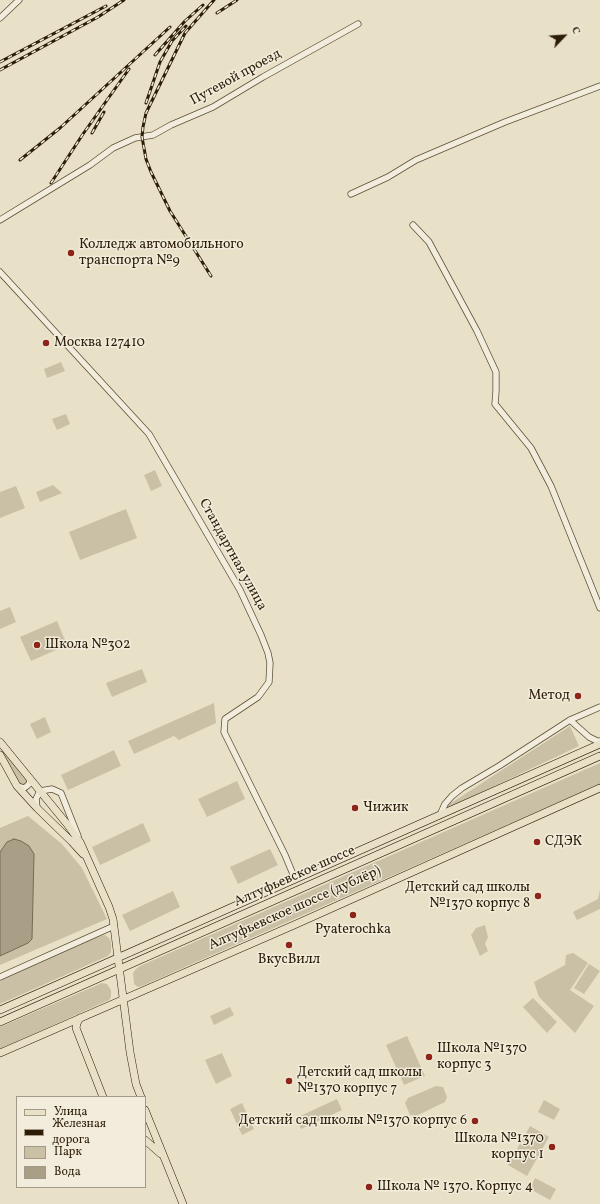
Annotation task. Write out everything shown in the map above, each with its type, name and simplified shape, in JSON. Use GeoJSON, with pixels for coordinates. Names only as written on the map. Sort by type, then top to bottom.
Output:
{"type":"FeatureCollection","features":[{"type":"Feature","properties":{"kind":"main road"},"geometry":{"type":"LineString","coordinates":[[0,742],[80,842],[111,913],[124,998],[130,1052],[140,1096]]}},
{"type":"Feature","properties":{"kind":"main road","name":"Алтуфьевское шоссе"},"geometry":{"type":"LineString","coordinates":[[0,1010],[600,743]]}},
{"type":"Feature","properties":{"kind":"main road"},"geometry":{"type":"LineString","coordinates":[[0,755],[17,786],[77,847],[92,870]]}},
{"type":"Feature","properties":{"kind":"main road","name":"Алтуфьевское шоссе"},"geometry":{"type":"LineString","coordinates":[[0,1022],[600,756]]}},
{"type":"Feature","properties":{"kind":"main road","name":"Алтуфьевское шоссе (дублёр)"},"geometry":{"type":"LineString","coordinates":[[0,1053],[294,925],[600,788]]}},
{"type":"Feature","properties":{"kind":"main road"},"geometry":{"type":"LineString","coordinates":[[80,1018],[76,1028],[103,1096]]}},
{"type":"Feature","properties":{"kind":"main road"},"geometry":{"type":"LineString","coordinates":[[61,1026],[73,1030],[80,1039]]}},
{"type":"Feature","properties":{"kind":"main road"},"geometry":{"type":"LineString","coordinates":[[134,1096],[136,1084]]}},
{"type":"Feature","properties":{"kind":"main road"},"geometry":{"type":"LineString","coordinates":[[146,1113],[183,1204]]}},
{"type":"Feature","properties":{"kind":"main road"},"geometry":{"type":"LineString","coordinates":[[146,1141],[164,1158]]}},
{"type":"Feature","properties":{"kind":"street"},"geometry":{"type":"LineString","coordinates":[[0,18],[19,0]]}},
{"type":"Feature","properties":{"kind":"street","name":"Путевой проезд"},"geometry":{"type":"LineString","coordinates":[[0,220],[90,165],[113,148],[135,138],[153,135],[171,125],[214,107],[263,76],[358,24]]}},
{"type":"Feature","properties":{"kind":"street"},"geometry":{"type":"LineString","coordinates":[[351,194],[388,177],[414,161],[505,122],[600,86]]}},
{"type":"Feature","properties":{"kind":"street"},"geometry":{"type":"LineString","coordinates":[[412,225],[429,242],[478,331],[496,372],[495,404],[530,448],[551,486],[600,608]]}},
{"type":"Feature","properties":{"kind":"street","name":"Стандартная улица"},"geometry":{"type":"LineString","coordinates":[[0,272],[149,434],[240,590],[268,653],[270,663],[268,682],[258,697],[225,720],[224,732],[295,879]]}},
{"type":"Feature","properties":{"kind":"street"},"geometry":{"type":"LineString","coordinates":[[440,815],[445,804],[462,788],[570,720],[600,707]]}},
{"type":"Feature","properties":{"kind":"street"},"geometry":{"type":"LineString","coordinates":[[570,720],[589,737],[600,743]]}},
{"type":"Feature","properties":{"kind":"street"},"geometry":{"type":"LineString","coordinates":[[17,786],[24,788],[30,783],[29,778]]}},
{"type":"Feature","properties":{"kind":"street"},"geometry":{"type":"LineString","coordinates":[[37,808],[36,799],[40,791],[52,789],[60,793],[80,842]]}},
{"type":"Feature","properties":{"kind":"street"},"geometry":{"type":"LineString","coordinates":[[0,977],[114,926]]}},
{"type":"Feature","properties":{"kind":"green space"},"geometry":{"type":"Polygon","coordinates":[[[61,362],[65,371],[47,378],[44,369],[61,362]]]}},
{"type":"Feature","properties":{"kind":"green space"},"geometry":{"type":"Polygon","coordinates":[[[66,414],[70,424],[57,430],[52,419],[66,414]]]}},
{"type":"Feature","properties":{"kind":"green space"},"geometry":{"type":"Polygon","coordinates":[[[155,470],[162,486],[151,491],[144,475],[155,470]]]}},
{"type":"Feature","properties":{"kind":"green space"},"geometry":{"type":"Polygon","coordinates":[[[53,485],[62,493],[40,502],[36,492],[53,485]]]}},
{"type":"Feature","properties":{"kind":"green space"},"geometry":{"type":"Polygon","coordinates":[[[16,486],[25,508],[0,518],[0,492],[16,486]]]}},
{"type":"Feature","properties":{"kind":"green space"},"geometry":{"type":"Polygon","coordinates":[[[126,509],[137,538],[80,560],[69,532],[126,509]]]}},
{"type":"Feature","properties":{"kind":"green space"},"geometry":{"type":"Polygon","coordinates":[[[10,607],[16,622],[0,629],[0,611],[10,607]]]}},
{"type":"Feature","properties":{"kind":"green space"},"geometry":{"type":"Polygon","coordinates":[[[57,621],[67,645],[31,661],[20,637],[57,621]]]}},
{"type":"Feature","properties":{"kind":"green space"},"geometry":{"type":"Polygon","coordinates":[[[142,669],[147,682],[112,697],[106,683],[142,669]]]}},
{"type":"Feature","properties":{"kind":"green space"},"geometry":{"type":"Polygon","coordinates":[[[214,703],[216,723],[179,740],[174,736],[134,754],[128,741],[214,703]]]}},
{"type":"Feature","properties":{"kind":"green space"},"geometry":{"type":"Polygon","coordinates":[[[45,717],[51,732],[37,739],[30,724],[45,717]]]}},
{"type":"Feature","properties":{"kind":"green space"},"geometry":{"type":"Polygon","coordinates":[[[570,726],[579,746],[448,808],[448,805],[570,726]]]}},
{"type":"Feature","properties":{"kind":"green space"},"geometry":{"type":"Polygon","coordinates":[[[0,747],[27,780],[27,783],[24,785],[20,784],[0,747]]]}},
{"type":"Feature","properties":{"kind":"green space"},"geometry":{"type":"Polygon","coordinates":[[[114,750],[121,766],[68,790],[61,775],[114,750]]]}},
{"type":"Feature","properties":{"kind":"green space"},"geometry":{"type":"Polygon","coordinates":[[[600,763],[600,784],[142,986],[138,987],[134,984],[133,973],[140,966],[600,763]]]}},
{"type":"Feature","properties":{"kind":"green space"},"geometry":{"type":"Polygon","coordinates":[[[237,781],[245,799],[207,817],[198,799],[237,781]]]}},
{"type":"Feature","properties":{"kind":"green space"},"geometry":{"type":"Polygon","coordinates":[[[28,816],[62,844],[82,868],[107,919],[0,965],[0,828],[28,816]]]}},
{"type":"Feature","properties":{"kind":"green space"},"geometry":{"type":"Polygon","coordinates":[[[143,823],[151,841],[100,865],[92,847],[143,823]]]}},
{"type":"Feature","properties":{"kind":"green space"},"geometry":{"type":"Polygon","coordinates":[[[270,849],[278,865],[238,884],[230,867],[270,849]]]}},
{"type":"Feature","properties":{"kind":"green space"},"geometry":{"type":"Polygon","coordinates":[[[600,890],[600,909],[577,920],[573,912],[598,899],[600,890]]]}},
{"type":"Feature","properties":{"kind":"green space"},"geometry":{"type":"Polygon","coordinates":[[[173,891],[180,907],[130,931],[122,915],[173,891]]]}},
{"type":"Feature","properties":{"kind":"green space"},"geometry":{"type":"Polygon","coordinates":[[[485,925],[488,937],[485,944],[488,951],[480,956],[471,935],[476,928],[485,925]]]}},
{"type":"Feature","properties":{"kind":"green space"},"geometry":{"type":"Polygon","coordinates":[[[105,935],[111,942],[111,952],[108,956],[0,1004],[0,981],[97,937],[105,935]]]}},
{"type":"Feature","properties":{"kind":"green space"},"geometry":{"type":"Polygon","coordinates":[[[573,953],[588,963],[570,990],[594,1006],[575,1033],[539,997],[534,982],[565,965],[566,955],[573,953]]]}},
{"type":"Feature","properties":{"kind":"green space"},"geometry":{"type":"Polygon","coordinates":[[[589,964],[600,971],[584,994],[574,988],[589,964]]]}},
{"type":"Feature","properties":{"kind":"green space"},"geometry":{"type":"Polygon","coordinates":[[[102,983],[107,984],[111,990],[111,997],[109,1000],[0,1049],[0,1027],[102,983]]]}},
{"type":"Feature","properties":{"kind":"green space"},"geometry":{"type":"Polygon","coordinates":[[[533,998],[557,1022],[547,1033],[523,1007],[533,998]]]}},
{"type":"Feature","properties":{"kind":"green space"},"geometry":{"type":"Polygon","coordinates":[[[230,1007],[234,1015],[214,1025],[210,1016],[230,1007]]]}},
{"type":"Feature","properties":{"kind":"green space"},"geometry":{"type":"Polygon","coordinates":[[[407,1036],[425,1076],[404,1085],[386,1045],[407,1036]]]}},
{"type":"Feature","properties":{"kind":"green space"},"geometry":{"type":"Polygon","coordinates":[[[222,1053],[232,1076],[216,1084],[205,1060],[222,1053]]]}},
{"type":"Feature","properties":{"kind":"green space"},"geometry":{"type":"Polygon","coordinates":[[[436,1086],[443,1087],[447,1097],[445,1102],[416,1116],[410,1115],[405,1103],[408,1098],[436,1086]]]}},
{"type":"Feature","properties":{"kind":"green space"},"geometry":{"type":"Polygon","coordinates":[[[337,1099],[342,1110],[301,1129],[296,1118],[337,1099]]]}},
{"type":"Feature","properties":{"kind":"green space"},"geometry":{"type":"Polygon","coordinates":[[[544,1100],[560,1109],[554,1120],[538,1112],[544,1100]]]}},
{"type":"Feature","properties":{"kind":"green space"},"geometry":{"type":"Polygon","coordinates":[[[242,1103],[254,1129],[242,1135],[230,1109],[242,1103]]]}},
{"type":"Feature","properties":{"kind":"green space"},"geometry":{"type":"Polygon","coordinates":[[[530,1126],[549,1137],[527,1176],[508,1165],[530,1126]]]}},
{"type":"Feature","properties":{"kind":"green space"},"geometry":{"type":"Polygon","coordinates":[[[535,1178],[556,1189],[550,1200],[530,1189],[535,1178]]]}},
{"type":"Feature","properties":{"kind":"water"},"geometry":{"type":"Polygon","coordinates":[[[14,839],[29,846],[34,854],[32,939],[28,943],[0,956],[0,852],[7,842],[14,839]]]}},
{"type":"Feature","properties":{"kind":"railway"},"geometry":{"type":"LineString","coordinates":[[0,70],[98,17],[124,0]]}},
{"type":"Feature","properties":{"kind":"railway"},"geometry":{"type":"LineString","coordinates":[[211,276],[170,211],[146,159],[142,137],[146,113],[185,33],[214,0]]}},
{"type":"Feature","properties":{"kind":"railway"},"geometry":{"type":"LineString","coordinates":[[217,13],[237,0]]}},
{"type":"Feature","properties":{"kind":"railway"},"geometry":{"type":"LineString","coordinates":[[155,55],[185,21],[203,5]]}},
{"type":"Feature","properties":{"kind":"railway"},"geometry":{"type":"LineString","coordinates":[[0,62],[106,6]]}},
{"type":"Feature","properties":{"kind":"railway"},"geometry":{"type":"LineString","coordinates":[[146,103],[160,62],[172,41],[186,26]]}},
{"type":"Feature","properties":{"kind":"railway"},"geometry":{"type":"LineString","coordinates":[[20,160],[60,128],[170,27]]}},
{"type":"Feature","properties":{"kind":"railway"},"geometry":{"type":"LineString","coordinates":[[51,183],[83,134],[129,69]]}},
{"type":"Feature","properties":{"kind":"railway"},"geometry":{"type":"LineString","coordinates":[[92,133],[104,112]]}},
{"type":"Feature","properties":{"kind":"place","name":"Колледж автомобильного транспорта №9"},"geometry":{"type":"Point","coordinates":[71,253]}},
{"type":"Feature","properties":{"kind":"place","name":"Москва 127410"},"geometry":{"type":"Point","coordinates":[46,343]}},
{"type":"Feature","properties":{"kind":"place","name":"Школа №302"},"geometry":{"type":"Point","coordinates":[37,645]}},
{"type":"Feature","properties":{"kind":"place","name":"Метод"},"geometry":{"type":"Point","coordinates":[578,696]}},
{"type":"Feature","properties":{"kind":"place","name":"Чижик"},"geometry":{"type":"Point","coordinates":[355,808]}},
{"type":"Feature","properties":{"kind":"place","name":"СДЭК"},"geometry":{"type":"Point","coordinates":[537,842]}},
{"type":"Feature","properties":{"kind":"place","name":"Детский сад школы №1370 корпус 8"},"geometry":{"type":"Point","coordinates":[538,896]}},
{"type":"Feature","properties":{"kind":"place","name":"Pyaterochka"},"geometry":{"type":"Point","coordinates":[353,915]}},
{"type":"Feature","properties":{"kind":"place","name":"ВкусВилл"},"geometry":{"type":"Point","coordinates":[289,945]}},
{"type":"Feature","properties":{"kind":"place","name":"Школа №1370 корпус 3"},"geometry":{"type":"Point","coordinates":[429,1057]}},
{"type":"Feature","properties":{"kind":"place","name":"Детский сад школы №1370 корпус 7"},"geometry":{"type":"Point","coordinates":[289,1081]}},
{"type":"Feature","properties":{"kind":"place","name":"Детский сад школы №1370 корпус 6"},"geometry":{"type":"Point","coordinates":[475,1121]}},
{"type":"Feature","properties":{"kind":"place","name":"Школа №1370 корпус 1"},"geometry":{"type":"Point","coordinates":[552,1147]}},
{"type":"Feature","properties":{"kind":"place","name":"Школа № 1370. Корпус 4"},"geometry":{"type":"Point","coordinates":[369,1187]}}]}
